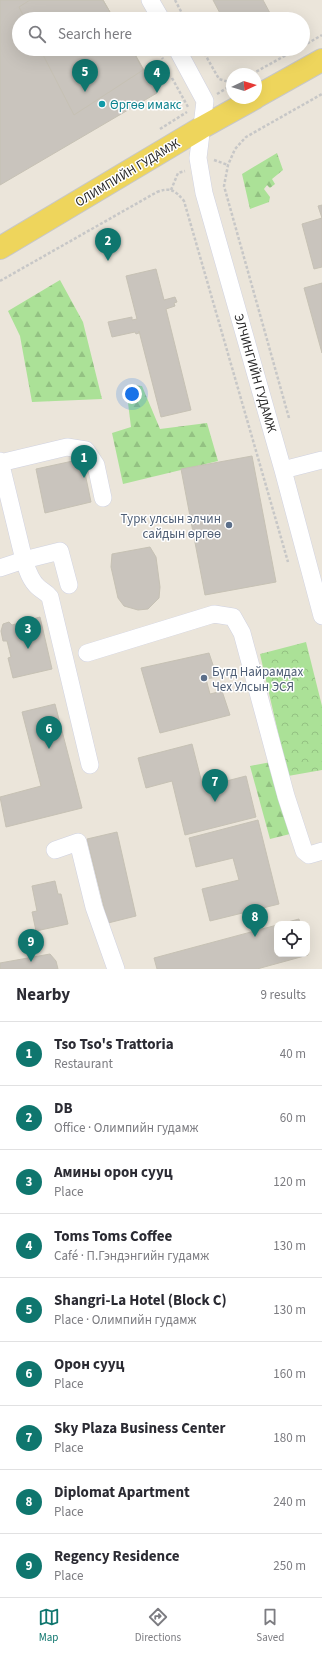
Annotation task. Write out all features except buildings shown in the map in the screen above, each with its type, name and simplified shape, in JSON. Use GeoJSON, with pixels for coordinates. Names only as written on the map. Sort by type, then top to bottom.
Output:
{"type":"FeatureCollection","features":[{"type":"Feature","properties":{"kind":"main road","name":"ОЛИМПИЙН ГУДАМЖ"},"geometry":{"type":"LineString","coordinates":[[262,94],[322,60]]}},
{"type":"Feature","properties":{"kind":"main road","name":"ОЛИМПИЙН ГУДАМЖ"},"geometry":{"type":"LineString","coordinates":[[0,248],[201,128],[244,104]]}},
{"type":"Feature","properties":{"kind":"street"},"geometry":{"type":"LineString","coordinates":[[150,0],[157,12]]}},
{"type":"Feature","properties":{"kind":"street","name":"ЭЛЧИНГИЙН ГУДАМЖ"},"geometry":{"type":"LineString","coordinates":[[181,56],[205,101],[198,158],[204,193],[284,470],[322,616]]}},
{"type":"Feature","properties":{"kind":"street"},"geometry":{"type":"LineString","coordinates":[[90,765],[50,597],[46,591],[38,587],[29,575],[0,462],[67,446],[86,450],[96,465],[103,498]]}},
{"type":"Feature","properties":{"kind":"street"},"geometry":{"type":"LineString","coordinates":[[284,470],[322,460]]}},
{"type":"Feature","properties":{"kind":"street"},"geometry":{"type":"LineString","coordinates":[[0,568],[60,551],[69,585]]}},
{"type":"Feature","properties":{"kind":"street"},"geometry":{"type":"LineString","coordinates":[[87,653],[214,614],[233,617],[242,633],[286,796],[304,851],[309,855],[322,851]]}},
{"type":"Feature","properties":{"kind":"street"},"geometry":{"type":"LineString","coordinates":[[55,850],[78,842],[94,907],[116,969]]}},
{"type":"Feature","properties":{"kind":"path"},"geometry":{"type":"LineString","coordinates":[[175,0],[182,12]]}},
{"type":"Feature","properties":{"kind":"path"},"geometry":{"type":"LineString","coordinates":[[310,42],[322,35]]}},
{"type":"Feature","properties":{"kind":"path"},"geometry":{"type":"LineString","coordinates":[[206,56],[219,79],[226,81]]}},
{"type":"Feature","properties":{"kind":"path"},"geometry":{"type":"LineString","coordinates":[[262,68],[284,56]]}},
{"type":"Feature","properties":{"kind":"path"},"geometry":{"type":"LineString","coordinates":[[289,418],[224,186],[228,165],[235,149],[246,137],[322,94]]}},
{"type":"Feature","properties":{"kind":"path"},"geometry":{"type":"LineString","coordinates":[[0,281],[157,192],[165,189],[177,192],[184,202],[288,562]]}},
{"type":"Feature","properties":{"kind":"green space"},"geometry":{"type":"Polygon","coordinates":[[[277,153],[283,170],[272,179],[275,184],[270,188],[267,185],[264,189],[270,197],[269,202],[250,209],[242,174],[277,153]]]}},
{"type":"Feature","properties":{"kind":"green space"},"geometry":{"type":"Polygon","coordinates":[[[60,280],[83,322],[102,399],[32,402],[20,336],[8,311],[60,280]]]}},
{"type":"Feature","properties":{"kind":"green space"},"geometry":{"type":"Polygon","coordinates":[[[131,385],[142,386],[160,429],[207,423],[218,461],[123,484],[112,433],[131,427],[128,403],[131,385]]]}},
{"type":"Feature","properties":{"kind":"green space"},"geometry":{"type":"Polygon","coordinates":[[[306,642],[322,706],[322,770],[288,776],[260,654],[306,642]]]}},
{"type":"Feature","properties":{"kind":"green space"},"geometry":{"type":"Polygon","coordinates":[[[271,762],[290,834],[270,839],[250,766],[271,762]]]}},
{"type":"Feature","properties":{"kind":"place","name":"Shangri-La Hotel (Block C)"},"geometry":{"type":"Point","coordinates":[85,92]}},
{"type":"Feature","properties":{"kind":"place","name":"Toms Toms Coffee"},"geometry":{"type":"Point","coordinates":[157,93]}},
{"type":"Feature","properties":{"kind":"place","name":"Өргөө имакс"},"geometry":{"type":"Point","coordinates":[102,104]}},
{"type":"Feature","properties":{"kind":"place","name":"DB"},"geometry":{"type":"Point","coordinates":[108,261]}},
{"type":"Feature","properties":{"kind":"place","name":"Tso Tso's Trattoria"},"geometry":{"type":"Point","coordinates":[84,478]}},
{"type":"Feature","properties":{"kind":"place","name":"Турк улсын элчин сайдын өргөө"},"geometry":{"type":"Point","coordinates":[229,525]}},
{"type":"Feature","properties":{"kind":"place","name":"Амины орон сууц"},"geometry":{"type":"Point","coordinates":[28,649]}},
{"type":"Feature","properties":{"kind":"place","name":"Бүгд Найрамдах Чех Улсын ЭСЯ"},"geometry":{"type":"Point","coordinates":[204,678]}},
{"type":"Feature","properties":{"kind":"place","name":"Орон сууц"},"geometry":{"type":"Point","coordinates":[49,749]}},
{"type":"Feature","properties":{"kind":"place","name":"Sky Plaza Business Center"},"geometry":{"type":"Point","coordinates":[215,802]}},
{"type":"Feature","properties":{"kind":"place","name":"Diplomat Apartment"},"geometry":{"type":"Point","coordinates":[255,937]}},
{"type":"Feature","properties":{"kind":"place","name":"Regency Residence"},"geometry":{"type":"Point","coordinates":[31,962]}}]}
